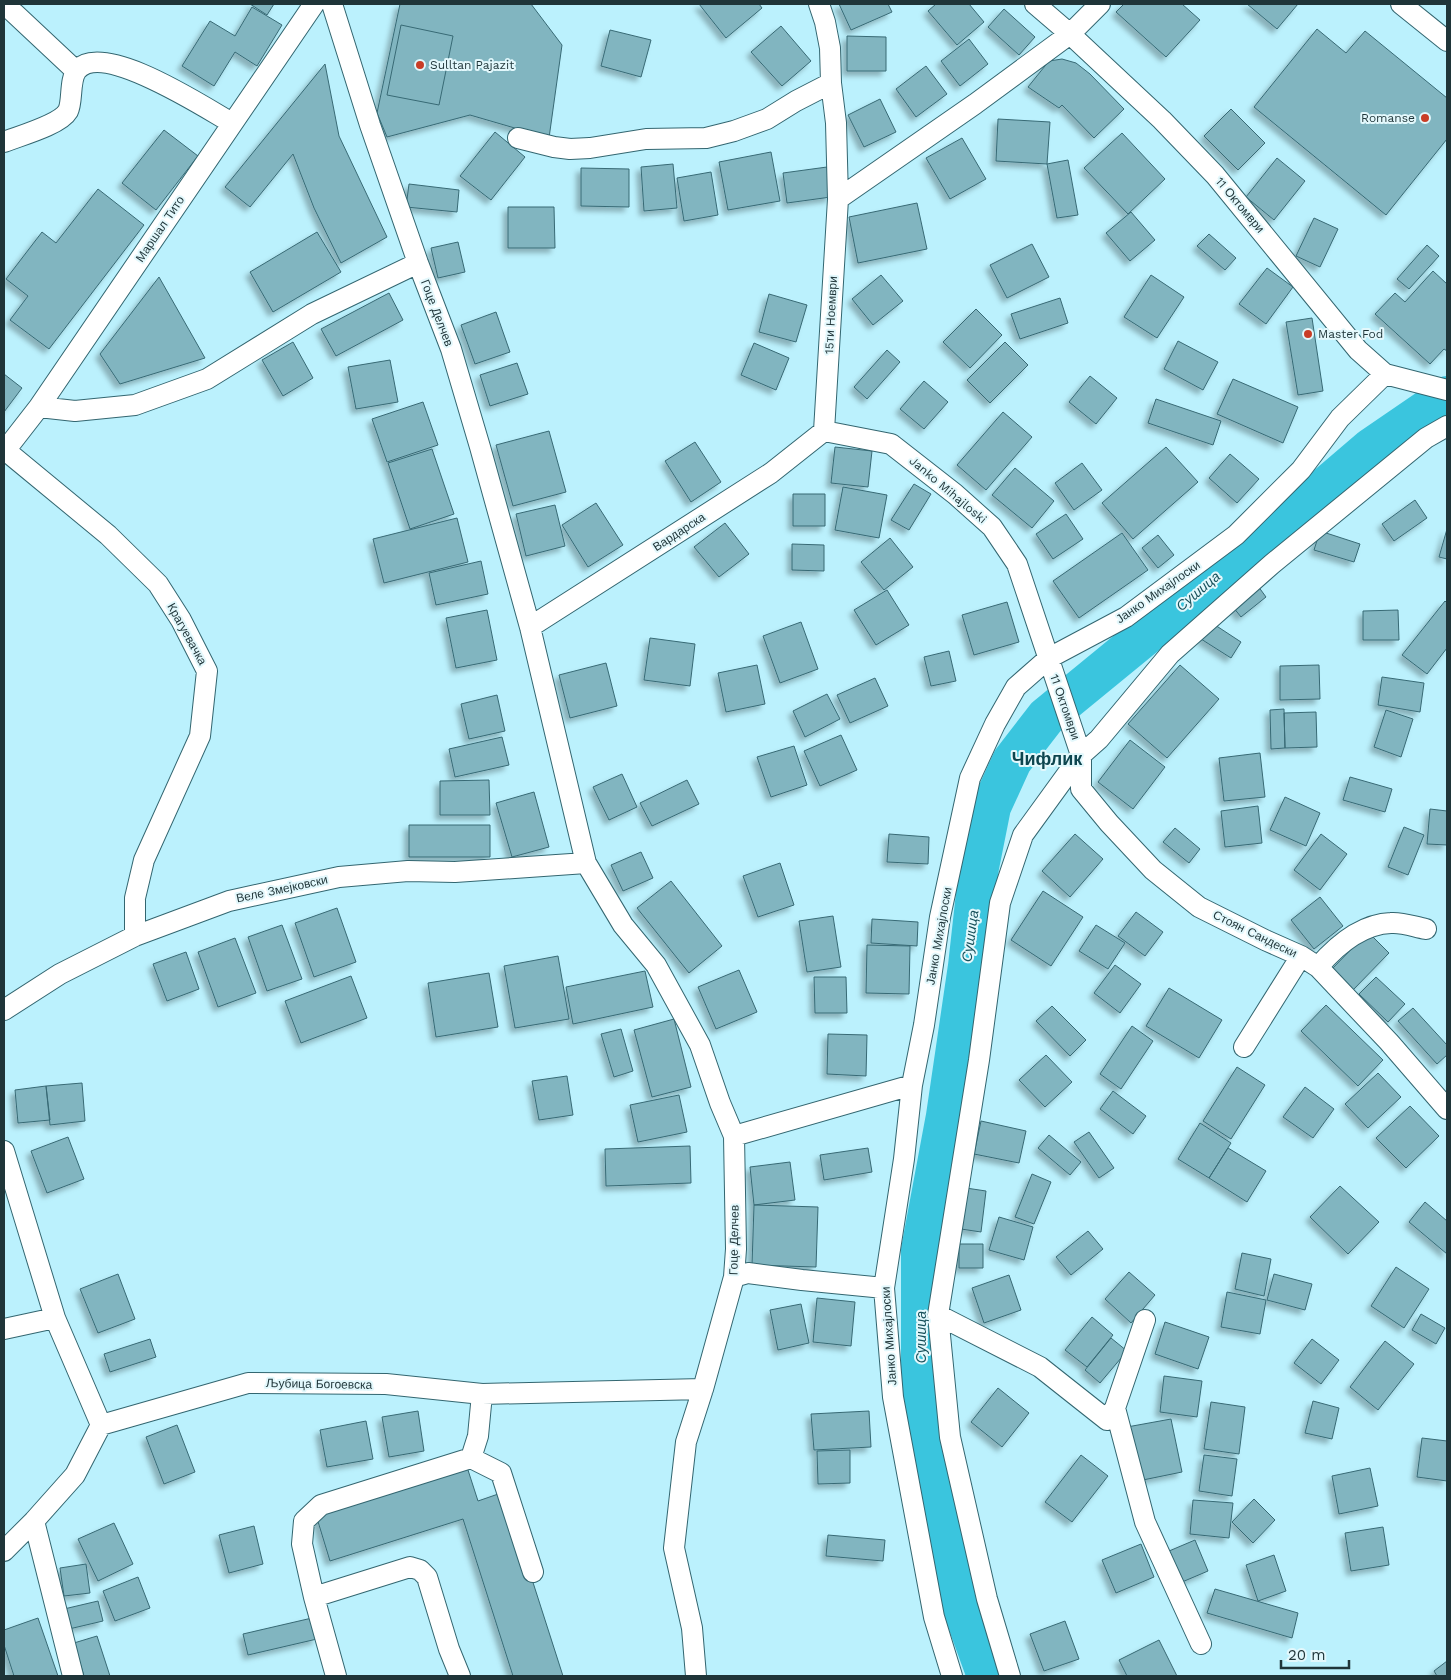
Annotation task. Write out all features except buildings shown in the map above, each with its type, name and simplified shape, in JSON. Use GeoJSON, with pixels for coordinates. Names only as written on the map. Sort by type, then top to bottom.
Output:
{"type":"FeatureCollection","features":[{"type":"Feature","properties":{"kind":"street"},"geometry":{"type":"LineString","coordinates":[[9,4],[12,11],[76,71]]}},
{"type":"Feature","properties":{"kind":"street","name":"Маршал Тито"},"geometry":{"type":"LineString","coordinates":[[5,451],[39,407],[314,4]]}},
{"type":"Feature","properties":{"kind":"street","name":"Гоце Делчев"},"geometry":{"type":"LineString","coordinates":[[332,4],[343,34],[370,125],[418,263],[451,349],[480,447],[530,627],[586,863],[623,925],[656,965],[700,1045],[720,1103],[734,1136],[736,1248],[734,1277],[703,1389],[686,1442],[674,1548],[692,1628],[696,1676]]}},
{"type":"Feature","properties":{"kind":"street","name":"15ти Ноември"},"geometry":{"type":"LineString","coordinates":[[819,4],[830,48],[831,83],[836,123],[838,199],[824,431]]}},
{"type":"Feature","properties":{"kind":"street","name":"11 Октомври"},"geometry":{"type":"LineString","coordinates":[[1035,4],[1162,120],[1215,175],[1358,350],[1385,374],[1441,388]]}},
{"type":"Feature","properties":{"kind":"street"},"geometry":{"type":"LineString","coordinates":[[838,199],[976,104],[1070,34],[1100,4]]}},
{"type":"Feature","properties":{"kind":"street"},"geometry":{"type":"LineString","coordinates":[[1401,4],[1447,41]]}},
{"type":"Feature","properties":{"kind":"street"},"geometry":{"type":"LineString","coordinates":[[4,142],[55,123],[68,111],[76,71],[87,63],[107,62],[144,74],[232,123]]}},
{"type":"Feature","properties":{"kind":"street"},"geometry":{"type":"LineString","coordinates":[[518,138],[554,148],[570,150],[646,139],[706,138],[734,131],[768,119],[796,101],[831,83]]}},
{"type":"Feature","properties":{"kind":"street"},"geometry":{"type":"LineString","coordinates":[[39,407],[75,411],[135,405],[207,379],[312,314],[418,263]]}},
{"type":"Feature","properties":{"kind":"street","name":"Јанко Михајлоски"},"geometry":{"type":"LineString","coordinates":[[952,1676],[934,1617],[893,1398],[884,1288],[904,1159],[912,1085],[924,1025],[940,917],[970,778],[995,724],[1016,687],[1049,658],[1126,617],[1236,536],[1301,470],[1340,418],[1385,374]]}},
{"type":"Feature","properties":{"kind":"street"},"geometry":{"type":"LineString","coordinates":[[1010,1676],[987,1599],[950,1437],[938,1315],[979,1060],[1000,903],[1023,836],[1081,755],[1099,738],[1170,654],[1264,570],[1426,438],[1447,426]]}},
{"type":"Feature","properties":{"kind":"street","name":"Вардарска"},"geometry":{"type":"LineString","coordinates":[[530,627],[771,473],[824,431]]}},
{"type":"Feature","properties":{"kind":"street","name":"Janko Mihajloski"},"geometry":{"type":"LineString","coordinates":[[824,431],[891,444],[955,494],[992,527],[1017,564],[1049,658]]}},
{"type":"Feature","properties":{"kind":"street","name":"Крагуевачка"},"geometry":{"type":"LineString","coordinates":[[5,451],[108,535],[158,584],[181,620],[207,671],[200,736],[144,860],[135,898],[135,936]]}},
{"type":"Feature","properties":{"kind":"street","name":"11 Октомври"},"geometry":{"type":"LineString","coordinates":[[1049,658],[1081,755]]}},
{"type":"Feature","properties":{"kind":"street","name":"Стоян Сандески"},"geometry":{"type":"LineString","coordinates":[[1081,755],[1081,789],[1109,823],[1153,870],[1198,907],[1318,966],[1389,1042],[1447,1109]]}},
{"type":"Feature","properties":{"kind":"street","name":"Веле Змејковски"},"geometry":{"type":"LineString","coordinates":[[4,1010],[60,974],[135,936],[228,901],[339,877],[408,871],[455,872],[586,863]]}},
{"type":"Feature","properties":{"kind":"street"},"geometry":{"type":"LineString","coordinates":[[1318,966],[1333,950],[1362,930],[1392,922],[1426,929]]}},
{"type":"Feature","properties":{"kind":"street"},"geometry":{"type":"LineString","coordinates":[[1244,1047],[1301,956]]}},
{"type":"Feature","properties":{"kind":"street"},"geometry":{"type":"LineString","coordinates":[[734,1136],[912,1085]]}},
{"type":"Feature","properties":{"kind":"street"},"geometry":{"type":"LineString","coordinates":[[4,1151],[55,1318],[101,1425],[75,1475],[4,1551]]}},
{"type":"Feature","properties":{"kind":"street"},"geometry":{"type":"LineString","coordinates":[[734,1277],[748,1273],[884,1288]]}},
{"type":"Feature","properties":{"kind":"street"},"geometry":{"type":"LineString","coordinates":[[938,1315],[1040,1367],[1107,1420],[1115,1408],[1145,1320]]}},
{"type":"Feature","properties":{"kind":"street"},"geometry":{"type":"LineString","coordinates":[[4,1329],[55,1318]]}},
{"type":"Feature","properties":{"kind":"street","name":"Љубица Богоевска"},"geometry":{"type":"LineString","coordinates":[[101,1425],[248,1383],[386,1384],[482,1394],[703,1389]]}},
{"type":"Feature","properties":{"kind":"street"},"geometry":{"type":"LineString","coordinates":[[471,1458],[478,1436],[482,1394]]}},
{"type":"Feature","properties":{"kind":"street"},"geometry":{"type":"LineString","coordinates":[[1115,1408],[1145,1522],[1201,1644]]}},
{"type":"Feature","properties":{"kind":"street"},"geometry":{"type":"LineString","coordinates":[[336,1676],[314,1597],[302,1544],[304,1521],[320,1505],[471,1458],[501,1473],[533,1572]]}},
{"type":"Feature","properties":{"kind":"street"},"geometry":{"type":"LineString","coordinates":[[34,1521],[73,1676]]}},
{"type":"Feature","properties":{"kind":"street"},"geometry":{"type":"LineString","coordinates":[[314,1597],[410,1566],[420,1570],[427,1578],[449,1649],[460,1676]]}},
{"type":"Feature","properties":{"kind":"waterway","name":"Сушица"},"geometry":{"type":"LineString","coordinates":[[987,1676],[963,1610],[931,1461],[921,1385],[921,1250],[946,1116],[968,966],[979,867],[991,807],[1012,761],[1046,717],[1295,513],[1371,448],[1447,396]]}},
{"type":"Feature","properties":{"kind":"place","name":"Sulltan Pajazit"},"geometry":{"type":"Point","coordinates":[420,65]}},
{"type":"Feature","properties":{"kind":"place","name":"Romanse"},"geometry":{"type":"Point","coordinates":[1425,118]}},
{"type":"Feature","properties":{"kind":"place","name":"Master Fod"},"geometry":{"type":"Point","coordinates":[1308,334]}},
{"type":"Feature","properties":{"kind":"district","name":"Чифлик"},"geometry":{"type":"Point","coordinates":[1047,759]}}]}
